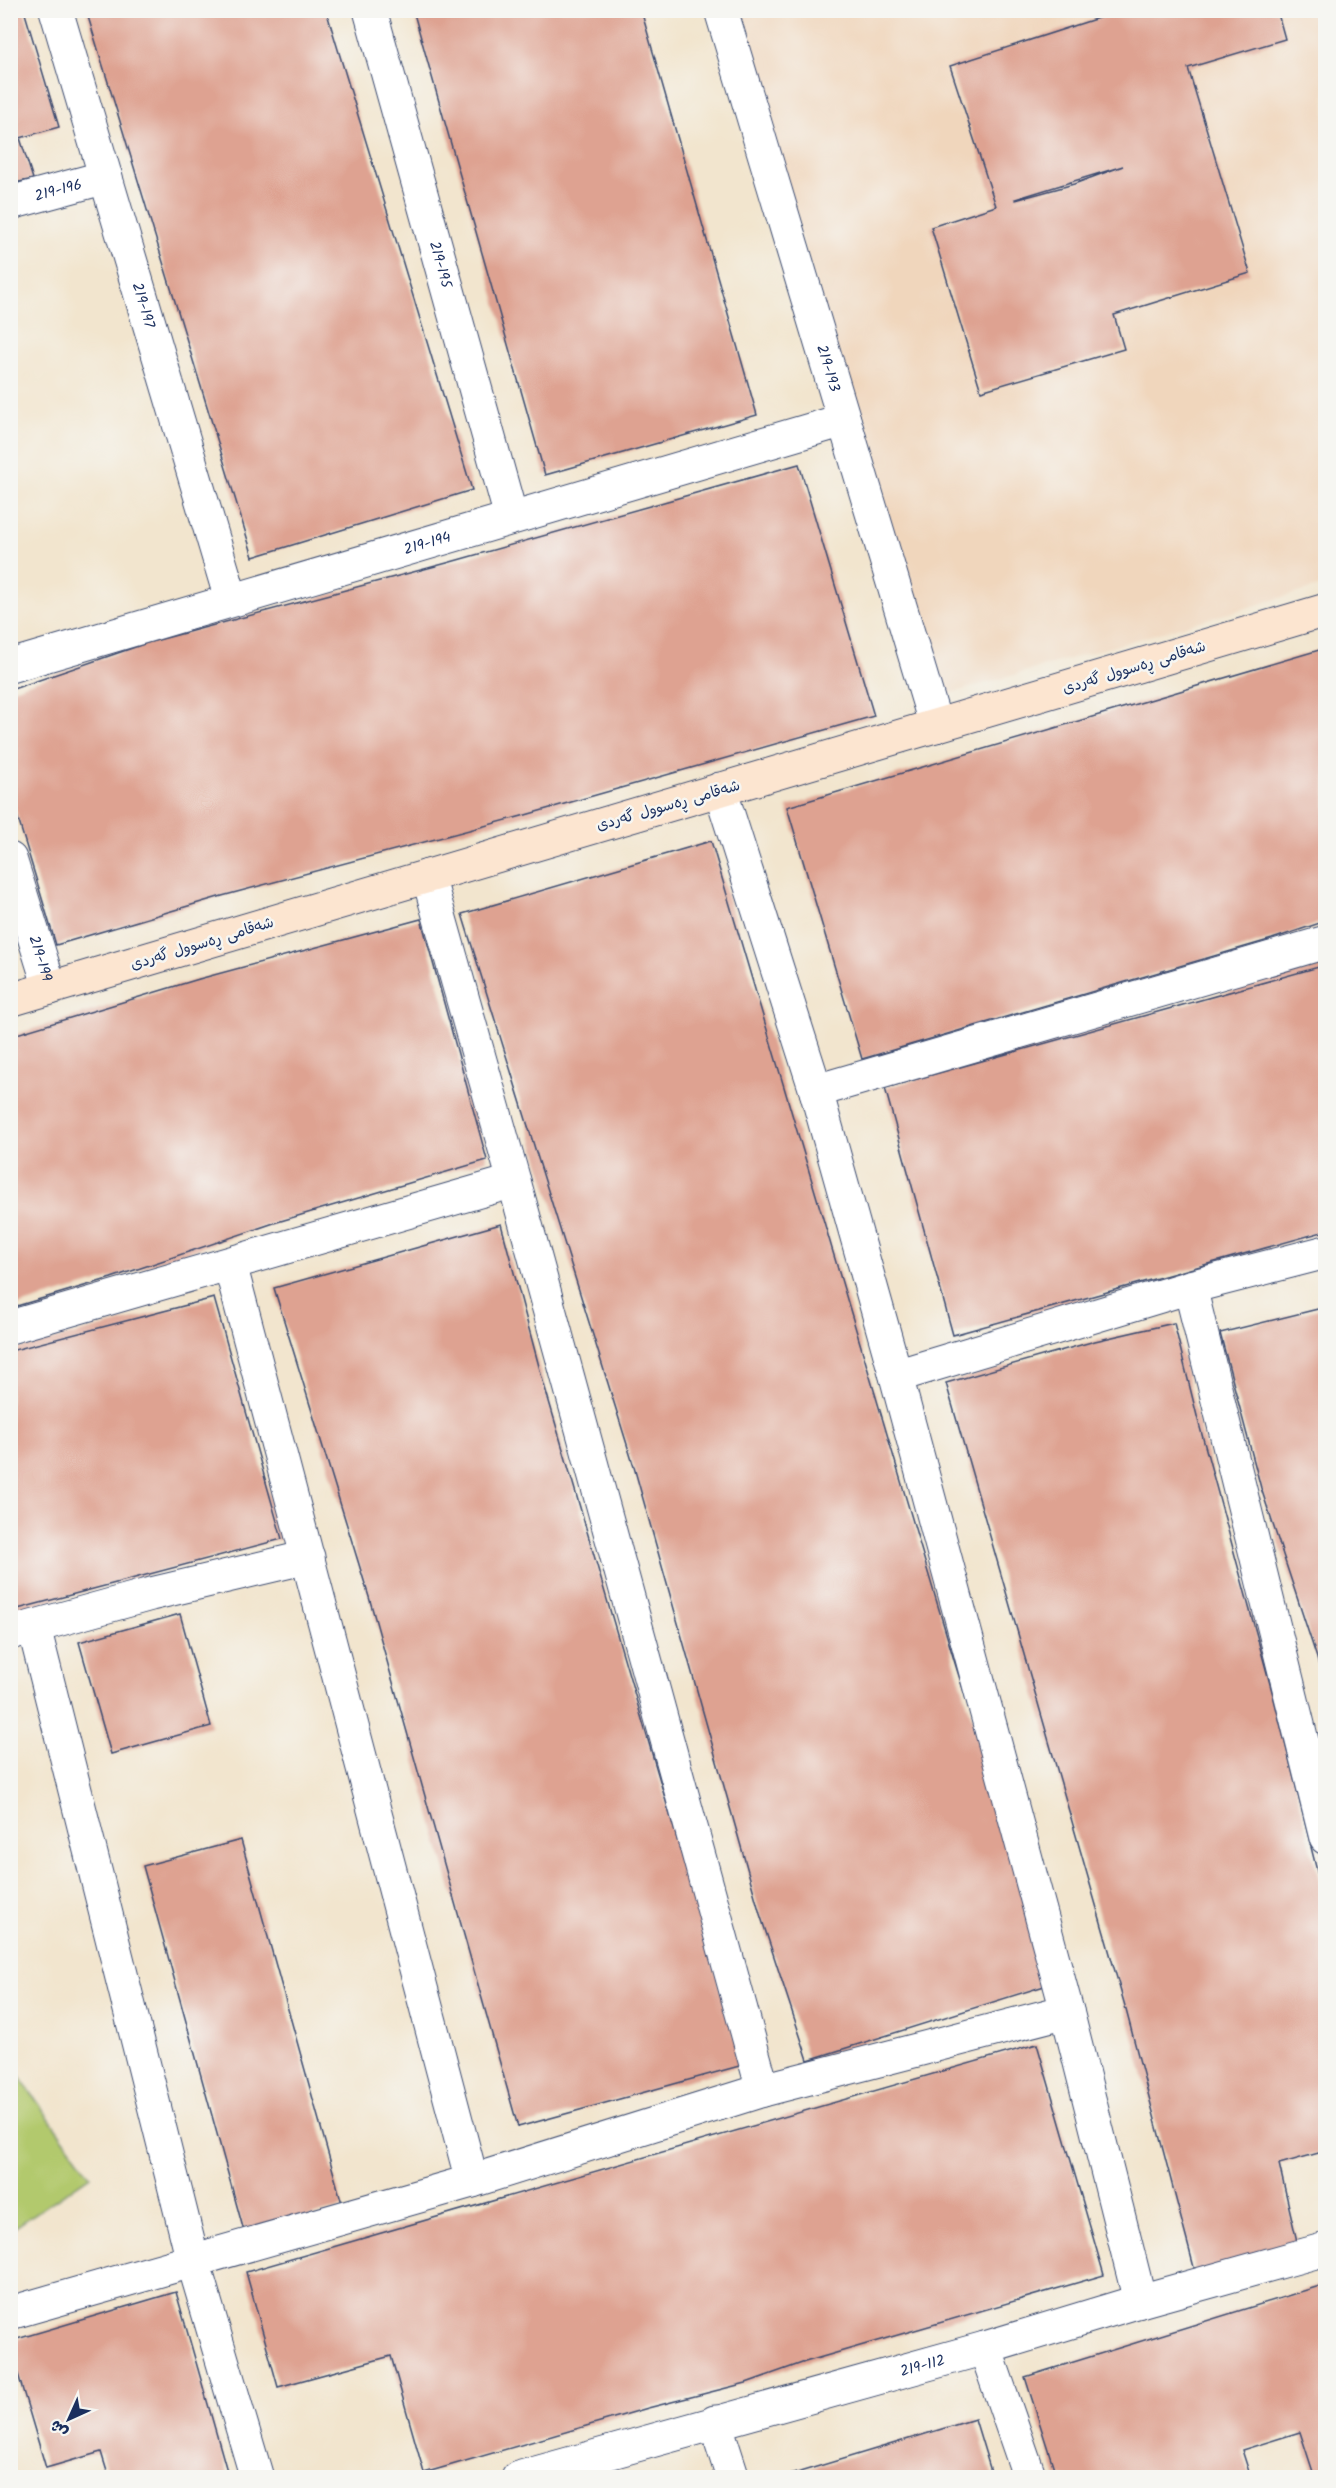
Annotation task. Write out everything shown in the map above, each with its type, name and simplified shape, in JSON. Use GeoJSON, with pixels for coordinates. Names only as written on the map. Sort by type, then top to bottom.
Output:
{"type":"FeatureCollection","features":[{"type":"Feature","properties":{"kind":"street","name":"219-197"},"geometry":{"type":"LineString","coordinates":[[56,10],[231,599]]}},
{"type":"Feature","properties":{"kind":"street","name":"219-195"},"geometry":{"type":"LineString","coordinates":[[370,10],[511,518]]}},
{"type":"Feature","properties":{"kind":"street","name":"219-193"},"geometry":{"type":"LineString","coordinates":[[721,10],[936,726]]}},
{"type":"Feature","properties":{"kind":"street","name":"219-196"},"geometry":{"type":"LineString","coordinates":[[10,203],[106,177]]}},
{"type":"Feature","properties":{"kind":"street","name":"219-194"},"geometry":{"type":"LineString","coordinates":[[10,666],[844,420]]}},
{"type":"Feature","properties":{"kind":"street","name":"شەقامی ڕەسوول گەردی"},"geometry":{"type":"LineString","coordinates":[[10,1000],[1326,610]]}},
{"type":"Feature","properties":{"kind":"street"},"geometry":{"type":"LineString","coordinates":[[720,789],[816,1090],[896,1376],[1067,2011],[1140,2301]]}},
{"type":"Feature","properties":{"kind":"street","name":"219-199"},"geometry":{"type":"LineString","coordinates":[[10,859],[50,988]]}},
{"type":"Feature","properties":{"kind":"street"},"geometry":{"type":"LineString","coordinates":[[428,876],[764,2090]]}},
{"type":"Feature","properties":{"kind":"street"},"geometry":{"type":"LineString","coordinates":[[816,1090],[1326,942]]}},
{"type":"Feature","properties":{"kind":"street"},"geometry":{"type":"LineString","coordinates":[[10,1327],[514,1181]]}},
{"type":"Feature","properties":{"kind":"street"},"geometry":{"type":"LineString","coordinates":[[896,1376],[1190,1287],[1326,1252]]}},
{"type":"Feature","properties":{"kind":"street"},"geometry":{"type":"LineString","coordinates":[[230,1264],[472,2181]]}},
{"type":"Feature","properties":{"kind":"street"},"geometry":{"type":"LineString","coordinates":[[1190,1287],[1326,1838]]}},
{"type":"Feature","properties":{"kind":"street"},"geometry":{"type":"LineString","coordinates":[[257,2478],[193,2261],[22,1630],[151,1594],[308,1557]]}},
{"type":"Feature","properties":{"kind":"street"},"geometry":{"type":"LineString","coordinates":[[10,2313],[472,2181],[764,2090],[1067,2011]]}},
{"type":"Feature","properties":{"kind":"street","name":"219-112"},"geometry":{"type":"LineString","coordinates":[[518,2478],[985,2348],[1140,2301],[1326,2249]]}},
{"type":"Feature","properties":{"kind":"street"},"geometry":{"type":"LineString","coordinates":[[985,2348],[1030,2478]]}},
{"type":"Feature","properties":{"kind":"street"},"geometry":{"type":"LineString","coordinates":[[715,2422],[733,2478]]}},
{"type":"Feature","properties":{"kind":"shaded area"},"geometry":{"type":"Polygon","coordinates":[[[730,11],[1325,11],[1325,585],[945,695],[730,11]]]}},
{"type":"Feature","properties":{"kind":"green space"},"geometry":{"type":"Polygon","coordinates":[[[10,2063],[90,2176],[11,2230],[10,2230],[10,2063]]]}},
{"type":"Feature","properties":{"kind":"building"},"geometry":{"type":"Polygon","coordinates":[[[10,10],[24,10],[59,127],[20,138],[33,179],[10,184],[10,10]]]}},
{"type":"Feature","properties":{"kind":"building"},"geometry":{"type":"Polygon","coordinates":[[[86,10],[326,10],[472,490],[253,557],[86,10]]]}},
{"type":"Feature","properties":{"kind":"building"},"geometry":{"type":"Polygon","coordinates":[[[413,10],[641,10],[757,415],[545,475],[413,10]]]}},
{"type":"Feature","properties":{"kind":"building"},"geometry":{"type":"Polygon","coordinates":[[[1123,10],[1277,10],[1285,39],[1188,68],[1250,273],[1114,315],[1124,349],[981,391],[931,227],[996,206],[950,66],[1123,10]],[[1123,166],[1015,199],[1016,200],[1074,184],[1123,166]]]}},
{"type":"Feature","properties":{"kind":"building"},"geometry":{"type":"Polygon","coordinates":[[[799,464],[874,716],[522,816],[222,896],[56,945],[10,792],[10,690],[147,643],[447,563],[799,464]]]}},
{"type":"Feature","properties":{"kind":"building"},"geometry":{"type":"Polygon","coordinates":[[[1326,648],[1326,921],[1272,939],[862,1059],[787,807],[1326,648]]]}},
{"type":"Feature","properties":{"kind":"building"},"geometry":{"type":"Polygon","coordinates":[[[711,841],[954,1660],[1054,1983],[808,2060],[760,1914],[634,1467],[462,914],[711,841]]]}},
{"type":"Feature","properties":{"kind":"building"},"geometry":{"type":"Polygon","coordinates":[[[421,919],[487,1160],[274,1223],[111,1278],[10,1308],[10,1036],[199,979],[421,919]]]}},
{"type":"Feature","properties":{"kind":"building"},"geometry":{"type":"Polygon","coordinates":[[[1326,965],[1326,1231],[953,1335],[885,1088],[1326,965]]]}},
{"type":"Feature","properties":{"kind":"building"},"geometry":{"type":"Polygon","coordinates":[[[501,1224],[541,1374],[743,2065],[518,2127],[369,1597],[274,1288],[501,1224]]]}},
{"type":"Feature","properties":{"kind":"building"},"geometry":{"type":"Polygon","coordinates":[[[214,1298],[282,1539],[10,1611],[10,1351],[214,1298]]]}},
{"type":"Feature","properties":{"kind":"building"},"geometry":{"type":"Polygon","coordinates":[[[1326,1307],[1325,1689],[1261,1488],[1220,1333],[1326,1307]]]}},
{"type":"Feature","properties":{"kind":"building"},"geometry":{"type":"Polygon","coordinates":[[[1174,1323],[1273,1695],[1326,1907],[1326,2151],[1279,2164],[1299,2250],[1196,2275],[1125,2006],[946,1383],[1095,1341],[1174,1323]]]}},
{"type":"Feature","properties":{"kind":"building"},"geometry":{"type":"Polygon","coordinates":[[[180,1614],[211,1726],[111,1754],[79,1642],[180,1614]]]}},
{"type":"Feature","properties":{"kind":"building"},"geometry":{"type":"Polygon","coordinates":[[[241,1840],[343,2207],[245,2235],[143,1866],[241,1840]]]}},
{"type":"Feature","properties":{"kind":"building"},"geometry":{"type":"Polygon","coordinates":[[[1037,2044],[1104,2275],[805,2362],[746,2383],[648,2408],[424,2473],[391,2356],[278,2387],[246,2272],[1037,2044]]]}},
{"type":"Feature","properties":{"kind":"building"},"geometry":{"type":"Polygon","coordinates":[[[1326,2284],[1326,2478],[1315,2478],[1300,2432],[1242,2450],[1251,2478],[1057,2478],[1025,2377],[1326,2284]]]}},
{"type":"Feature","properties":{"kind":"building"},"geometry":{"type":"Polygon","coordinates":[[[176,2292],[229,2478],[109,2478],[101,2452],[46,2468],[10,2341],[176,2292]]]}},
{"type":"Feature","properties":{"kind":"building"},"geometry":{"type":"Polygon","coordinates":[[[975,2419],[993,2478],[783,2478],[783,2477],[975,2419]]]}}]}
